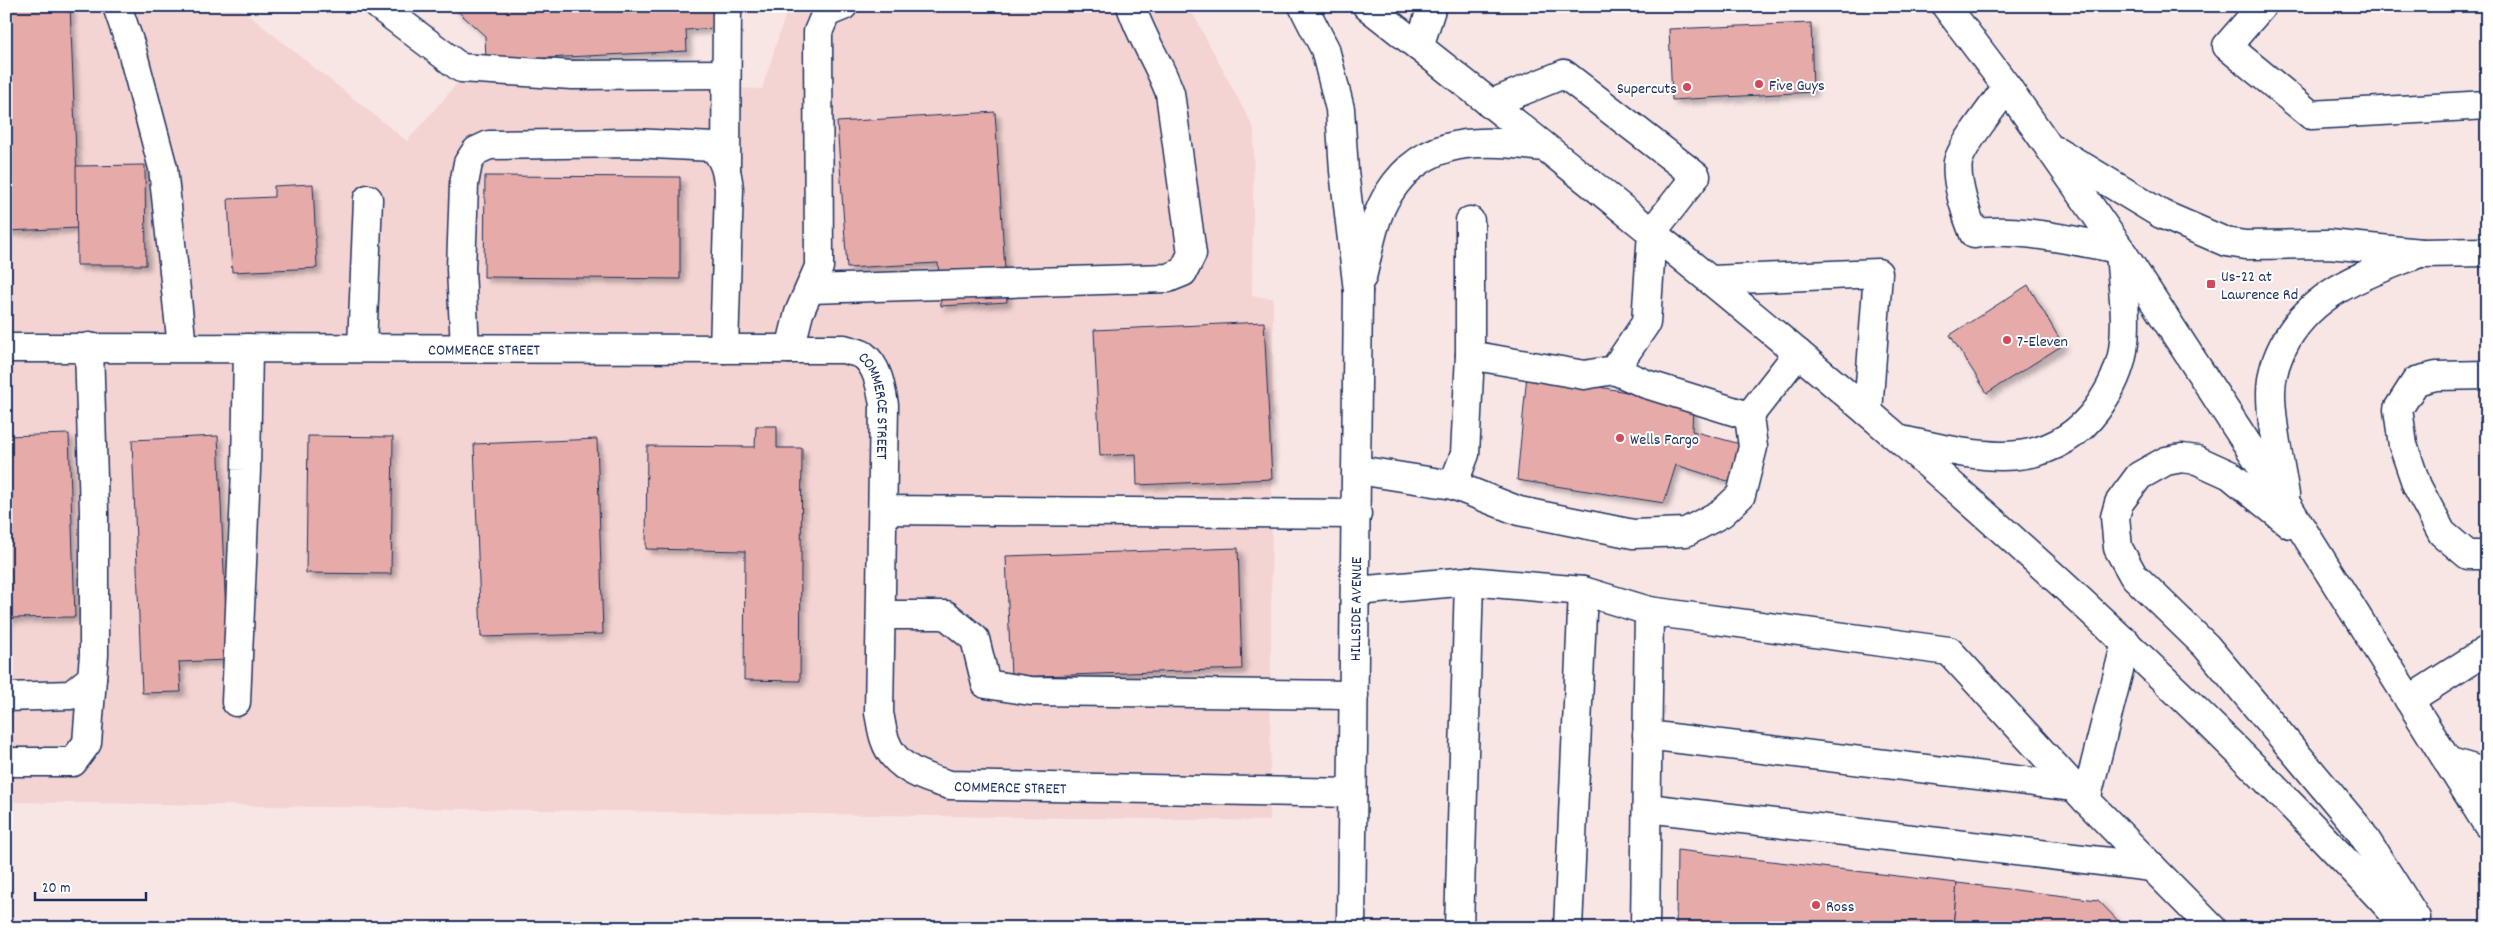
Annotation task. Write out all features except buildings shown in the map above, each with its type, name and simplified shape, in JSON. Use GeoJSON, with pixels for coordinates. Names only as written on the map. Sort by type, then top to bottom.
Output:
{"type":"FeatureCollection","features":[{"type":"Feature","properties":{"kind":"main road"},"geometry":{"type":"LineString","coordinates":[[117,6],[131,47],[162,168],[182,347]]}},
{"type":"Feature","properties":{"kind":"main road"},"geometry":{"type":"LineString","coordinates":[[379,6],[461,68],[572,75],[726,74]]}},
{"type":"Feature","properties":{"kind":"main road"},"geometry":{"type":"LineString","coordinates":[[724,349],[729,190],[726,168],[727,6]]}},
{"type":"Feature","properties":{"kind":"main road"},"geometry":{"type":"LineString","coordinates":[[790,349],[799,313],[819,267],[818,32],[826,13],[843,6]]}},
{"type":"Feature","properties":{"kind":"main road"},"geometry":{"type":"LineString","coordinates":[[810,289],[1168,278],[1183,272],[1192,254],[1170,93],[1161,69],[1140,34],[1131,6]]}},
{"type":"Feature","properties":{"kind":"main road"},"geometry":{"type":"LineString","coordinates":[[1303,6],[1325,49],[1340,109],[1344,171],[1358,291]]}},
{"type":"Feature","properties":{"kind":"main road"},"geometry":{"type":"LineString","coordinates":[[1367,6],[1712,280],[1902,440],[2031,554],[2126,642],[2248,760],[2408,928]]}},
{"type":"Feature","properties":{"kind":"main road"},"geometry":{"type":"LineString","coordinates":[[1420,47],[1432,6]]}},
{"type":"Feature","properties":{"kind":"main road"},"geometry":{"type":"LineString","coordinates":[[1946,6],[2007,87],[2120,249],[2287,505],[2487,824]]}},
{"type":"Feature","properties":{"kind":"main road"},"geometry":{"type":"LineString","coordinates":[[2262,6],[2227,46],[2311,115],[2487,106]]}},
{"type":"Feature","properties":{"kind":"main road"},"geometry":{"type":"LineString","coordinates":[[1490,104],[1564,74],[1696,176],[1652,232],[1646,323],[1614,370]]}},
{"type":"Feature","properties":{"kind":"main road"},"geometry":{"type":"LineString","coordinates":[[2007,87],[1968,143],[1958,162],[1963,203],[1974,234],[1990,231],[2011,232],[2120,249]]}},
{"type":"Feature","properties":{"kind":"main road"},"geometry":{"type":"LineString","coordinates":[[1358,291],[1380,213],[1389,193],[1415,164],[1444,148],[1475,142],[1494,141],[1544,147]]}},
{"type":"Feature","properties":{"kind":"main road"},"geometry":{"type":"LineString","coordinates":[[465,348],[461,269],[464,184],[468,163],[476,151],[489,145],[634,143],[713,147],[721,156],[726,168]]}},
{"type":"Feature","properties":{"kind":"main road"},"geometry":{"type":"LineString","coordinates":[[2049,146],[2160,214],[2226,242],[2245,246],[2329,244],[2421,253],[2487,252]]}},
{"type":"Feature","properties":{"kind":"main road"},"geometry":{"type":"LineString","coordinates":[[362,347],[368,199]]}},
{"type":"Feature","properties":{"kind":"main road"},"geometry":{"type":"LineString","coordinates":[[1454,485],[1465,454],[1470,355],[1470,221]]}},
{"type":"Feature","properties":{"kind":"main road"},"geometry":{"type":"LineString","coordinates":[[1902,440],[1969,455],[2007,457],[2033,452],[2056,444],[2088,421],[2110,387],[2123,350],[2124,316],[2120,249]]}},
{"type":"Feature","properties":{"kind":"main road"},"geometry":{"type":"LineString","coordinates":[[2287,505],[2272,414],[2271,391],[2274,368],[2282,348],[2304,315],[2336,289],[2355,279],[2421,253]]}},
{"type":"Feature","properties":{"kind":"main road"},"geometry":{"type":"LineString","coordinates":[[1712,280],[1878,273],[1868,412]]}},
{"type":"Feature","properties":{"kind":"main road","name":"HILLSIDE AVENUE"},"geometry":{"type":"LineString","coordinates":[[1351,928],[1358,470],[1358,291]]}},
{"type":"Feature","properties":{"kind":"main road"},"geometry":{"type":"LineString","coordinates":[[6,762],[73,762],[88,743],[94,655],[94,512],[90,347]]}},
{"type":"Feature","properties":{"kind":"main road","name":"COMMERCE STREET"},"geometry":{"type":"LineString","coordinates":[[6,348],[844,349],[862,355],[873,368],[884,405],[879,713],[885,741],[901,763],[922,776],[950,785],[1352,793]]}},
{"type":"Feature","properties":{"kind":"main road"},"geometry":{"type":"LineString","coordinates":[[236,702],[246,470],[248,348]]}},
{"type":"Feature","properties":{"kind":"main road"},"geometry":{"type":"LineString","coordinates":[[1358,470],[1454,485],[1528,512],[1633,534],[1686,532],[1722,513],[1740,495],[1753,447],[1750,416],[1798,353]]}},
{"type":"Feature","properties":{"kind":"main road"},"geometry":{"type":"LineString","coordinates":[[1470,355],[1584,375],[1614,370],[1646,384],[1750,416]]}},
{"type":"Feature","properties":{"kind":"main road"},"geometry":{"type":"LineString","coordinates":[[2487,375],[2436,376],[2416,381],[2398,409],[2403,445],[2417,486],[2442,533],[2468,555],[2487,555]]}},
{"type":"Feature","properties":{"kind":"main road"},"geometry":{"type":"LineString","coordinates":[[2308,540],[2230,475],[2197,460],[2182,458],[2166,461],[2139,476],[2120,503],[2115,518],[2118,548],[2133,574],[2206,646],[2359,829],[2422,928]]}},
{"type":"Feature","properties":{"kind":"main road"},"geometry":{"type":"LineString","coordinates":[[883,510],[1357,514]]}},
{"type":"Feature","properties":{"kind":"main road"},"geometry":{"type":"LineString","coordinates":[[1356,591],[1469,581],[1583,591],[1650,611],[1949,651],[2081,794],[2212,928]]}},
{"type":"Feature","properties":{"kind":"main road"},"geometry":{"type":"LineString","coordinates":[[1459,928],[1469,581]]}},
{"type":"Feature","properties":{"kind":"main road"},"geometry":{"type":"LineString","coordinates":[[1568,928],[1583,591]]}},
{"type":"Feature","properties":{"kind":"main road"},"geometry":{"type":"LineString","coordinates":[[1645,928],[1650,611]]}},
{"type":"Feature","properties":{"kind":"main road"},"geometry":{"type":"LineString","coordinates":[[881,615],[946,615],[974,639],[986,684],[1031,691],[1354,694]]}},
{"type":"Feature","properties":{"kind":"main road"},"geometry":{"type":"LineString","coordinates":[[2081,794],[2126,642]]}},
{"type":"Feature","properties":{"kind":"main road"},"geometry":{"type":"LineString","coordinates":[[2409,700],[2487,650]]}},
{"type":"Feature","properties":{"kind":"main road"},"geometry":{"type":"LineString","coordinates":[[6,697],[71,695],[92,678]]}},
{"type":"Feature","properties":{"kind":"main road"},"geometry":{"type":"LineString","coordinates":[[1647,735],[2081,794]]}},
{"type":"Feature","properties":{"kind":"main road"},"geometry":{"type":"LineString","coordinates":[[2447,761],[2487,772]]}},
{"type":"Feature","properties":{"kind":"main road"},"geometry":{"type":"LineString","coordinates":[[1647,808],[2152,867]]}},
{"type":"Feature","properties":{"kind":"shaded area"},"geometry":{"type":"Polygon","coordinates":[[[6,6],[237,6],[407,141],[462,78],[762,89],[788,6],[1189,6],[1254,129],[1252,296],[1273,298],[1270,821],[6,802],[6,6]]]}},
{"type":"Feature","properties":{"kind":"place","name":"Five Guys"},"geometry":{"type":"Point","coordinates":[1759,84]}},
{"type":"Feature","properties":{"kind":"place","name":"Supercuts"},"geometry":{"type":"Point","coordinates":[1687,87]}},
{"type":"Feature","properties":{"kind":"place","name":"Us-22 at Lawrence Rd"},"geometry":{"type":"Point","coordinates":[2211,284]}},
{"type":"Feature","properties":{"kind":"place","name":"7-Eleven"},"geometry":{"type":"Point","coordinates":[2007,340]}},
{"type":"Feature","properties":{"kind":"place","name":"Wells Fargo"},"geometry":{"type":"Point","coordinates":[1620,438]}},
{"type":"Feature","properties":{"kind":"place","name":"Ross"},"geometry":{"type":"Point","coordinates":[1816,905]}}]}
